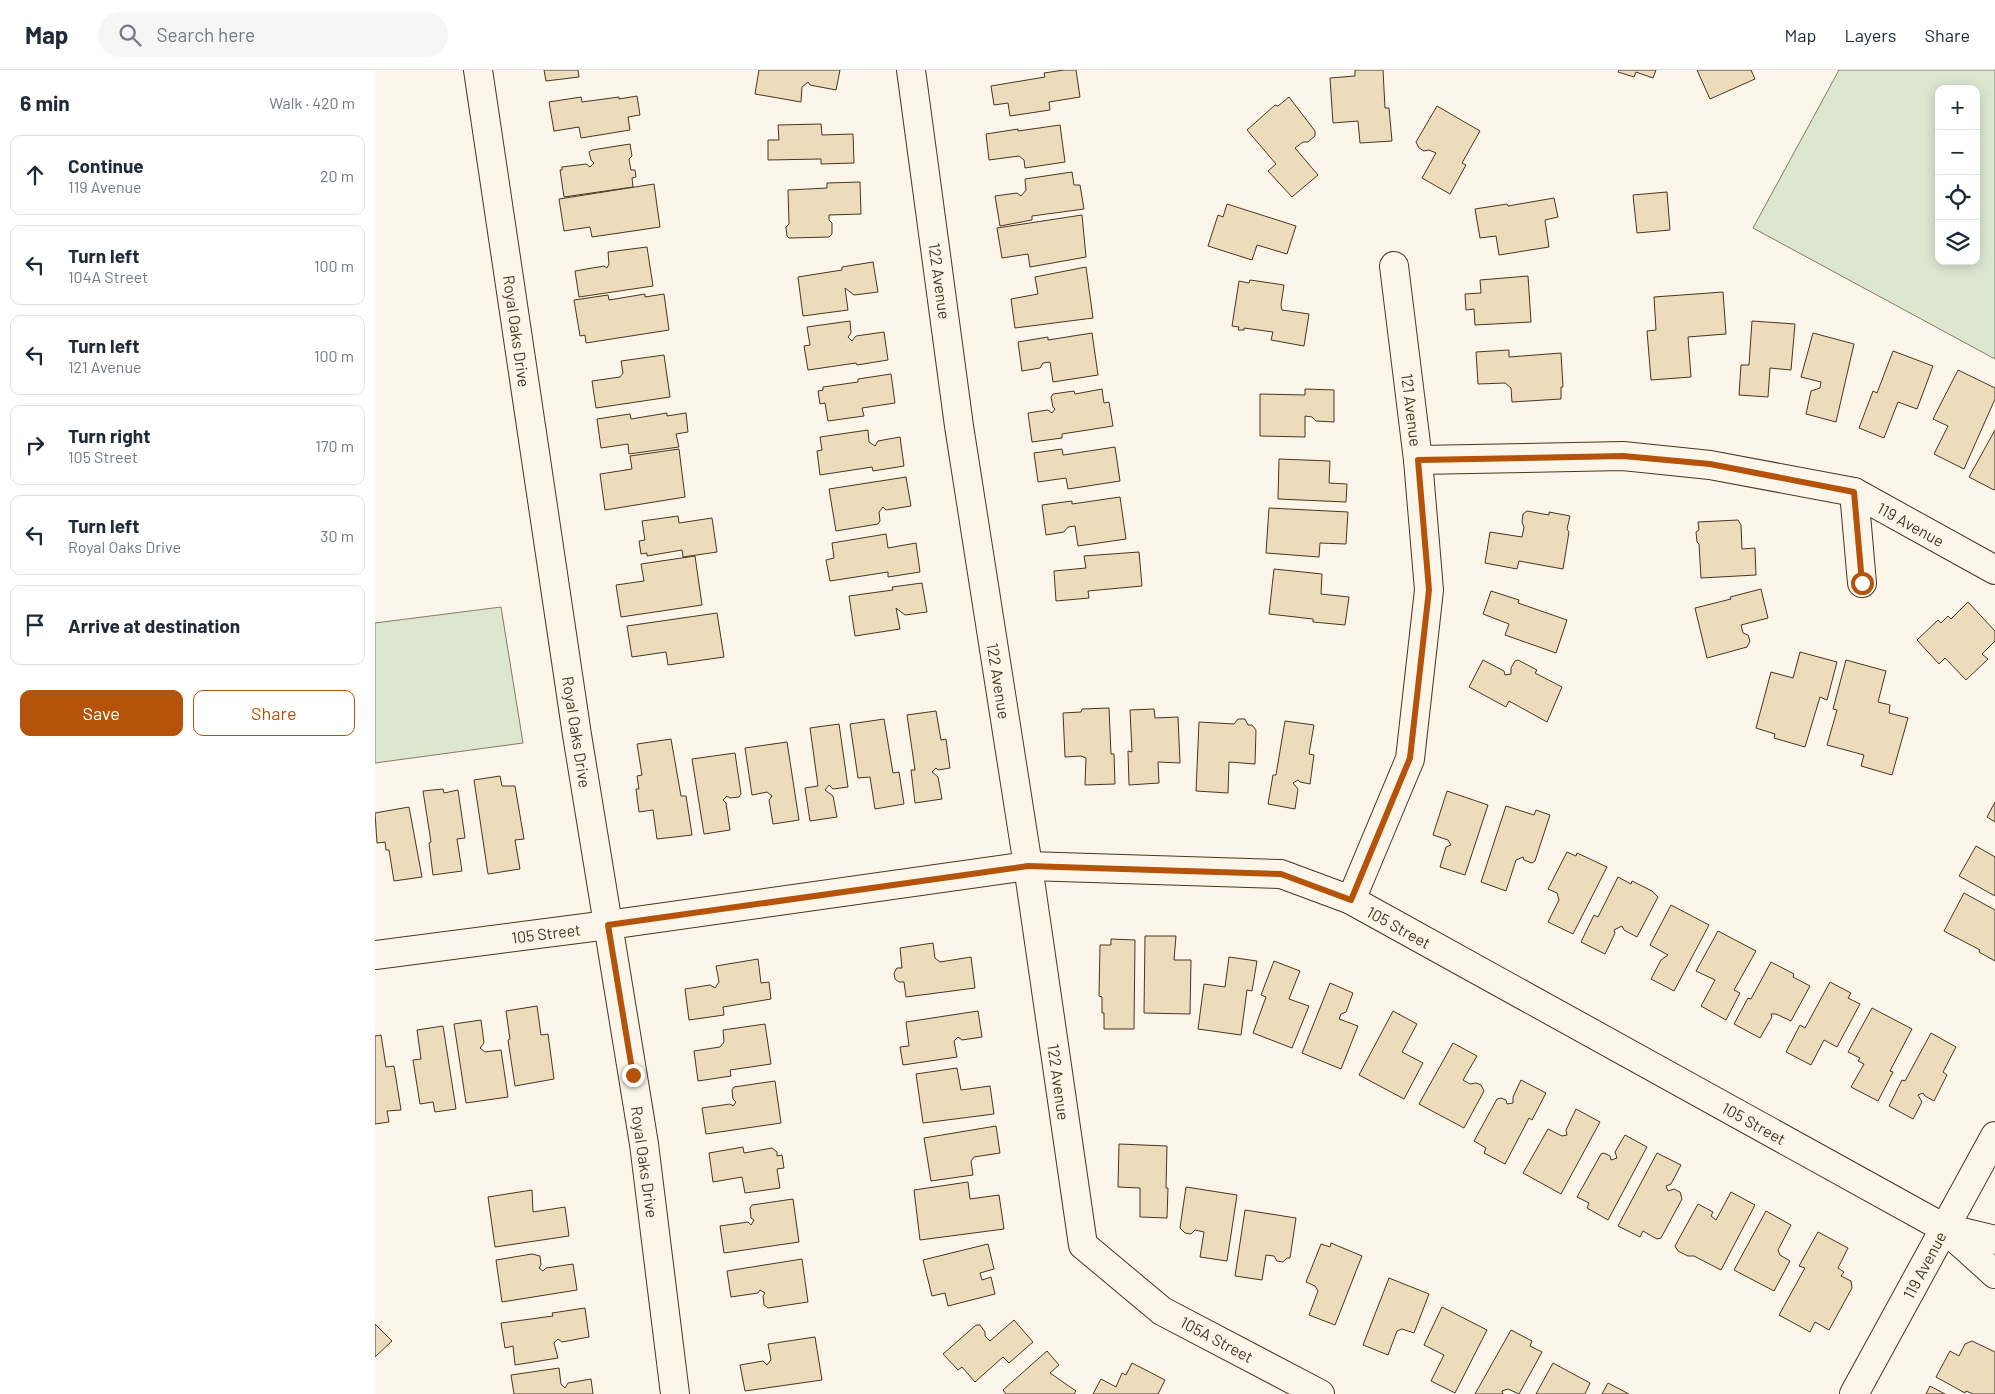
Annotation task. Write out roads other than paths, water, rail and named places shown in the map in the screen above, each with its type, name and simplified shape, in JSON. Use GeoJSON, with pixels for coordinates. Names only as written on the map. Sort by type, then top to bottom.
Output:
{"type":"FeatureCollection","features":[{"type":"Feature","properties":{"kind":"street","name":"Royal Oaks Drive"},"geometry":{"type":"LineString","coordinates":[[479,70],[576,725],[644,1144],[675,1394]]}},
{"type":"Feature","properties":{"kind":"street","name":"122 Avenue"},"geometry":{"type":"LineString","coordinates":[[911,70],[959,426],[1028,866],[1083,1244],[1120,1275]]}},
{"type":"Feature","properties":{"kind":"street","name":"121 Avenue"},"geometry":{"type":"LineString","coordinates":[[1351,900],[1410,758],[1429,590],[1418,460],[1394,266]]}},
{"type":"Feature","properties":{"kind":"street"},"geometry":{"type":"LineString","coordinates":[[1418,460],[1623,456],[1710,464],[1854,492]]}},
{"type":"Feature","properties":{"kind":"street","name":"119 Avenue"},"geometry":{"type":"LineString","coordinates":[[1854,492],[1995,570]]}},
{"type":"Feature","properties":{"kind":"street","name":"119 Avenue"},"geometry":{"type":"LineString","coordinates":[[1854,492],[1862,583]]}},
{"type":"Feature","properties":{"kind":"street","name":"105 Street"},"geometry":{"type":"LineString","coordinates":[[375,956],[1028,866],[1281,874],[1351,900],[1944,1228],[1995,1274]]}},
{"type":"Feature","properties":{"kind":"street","name":"119 Avenue"},"geometry":{"type":"LineString","coordinates":[[1854,1394],[1995,1136]]}},
{"type":"Feature","properties":{"kind":"street","name":"105 Street"},"geometry":{"type":"LineString","coordinates":[[1944,1228],[1995,1240]]}},
{"type":"Feature","properties":{"kind":"street","name":"105A Street"},"geometry":{"type":"LineString","coordinates":[[1120,1275],[1162,1310],[1320,1394]]}}]}
